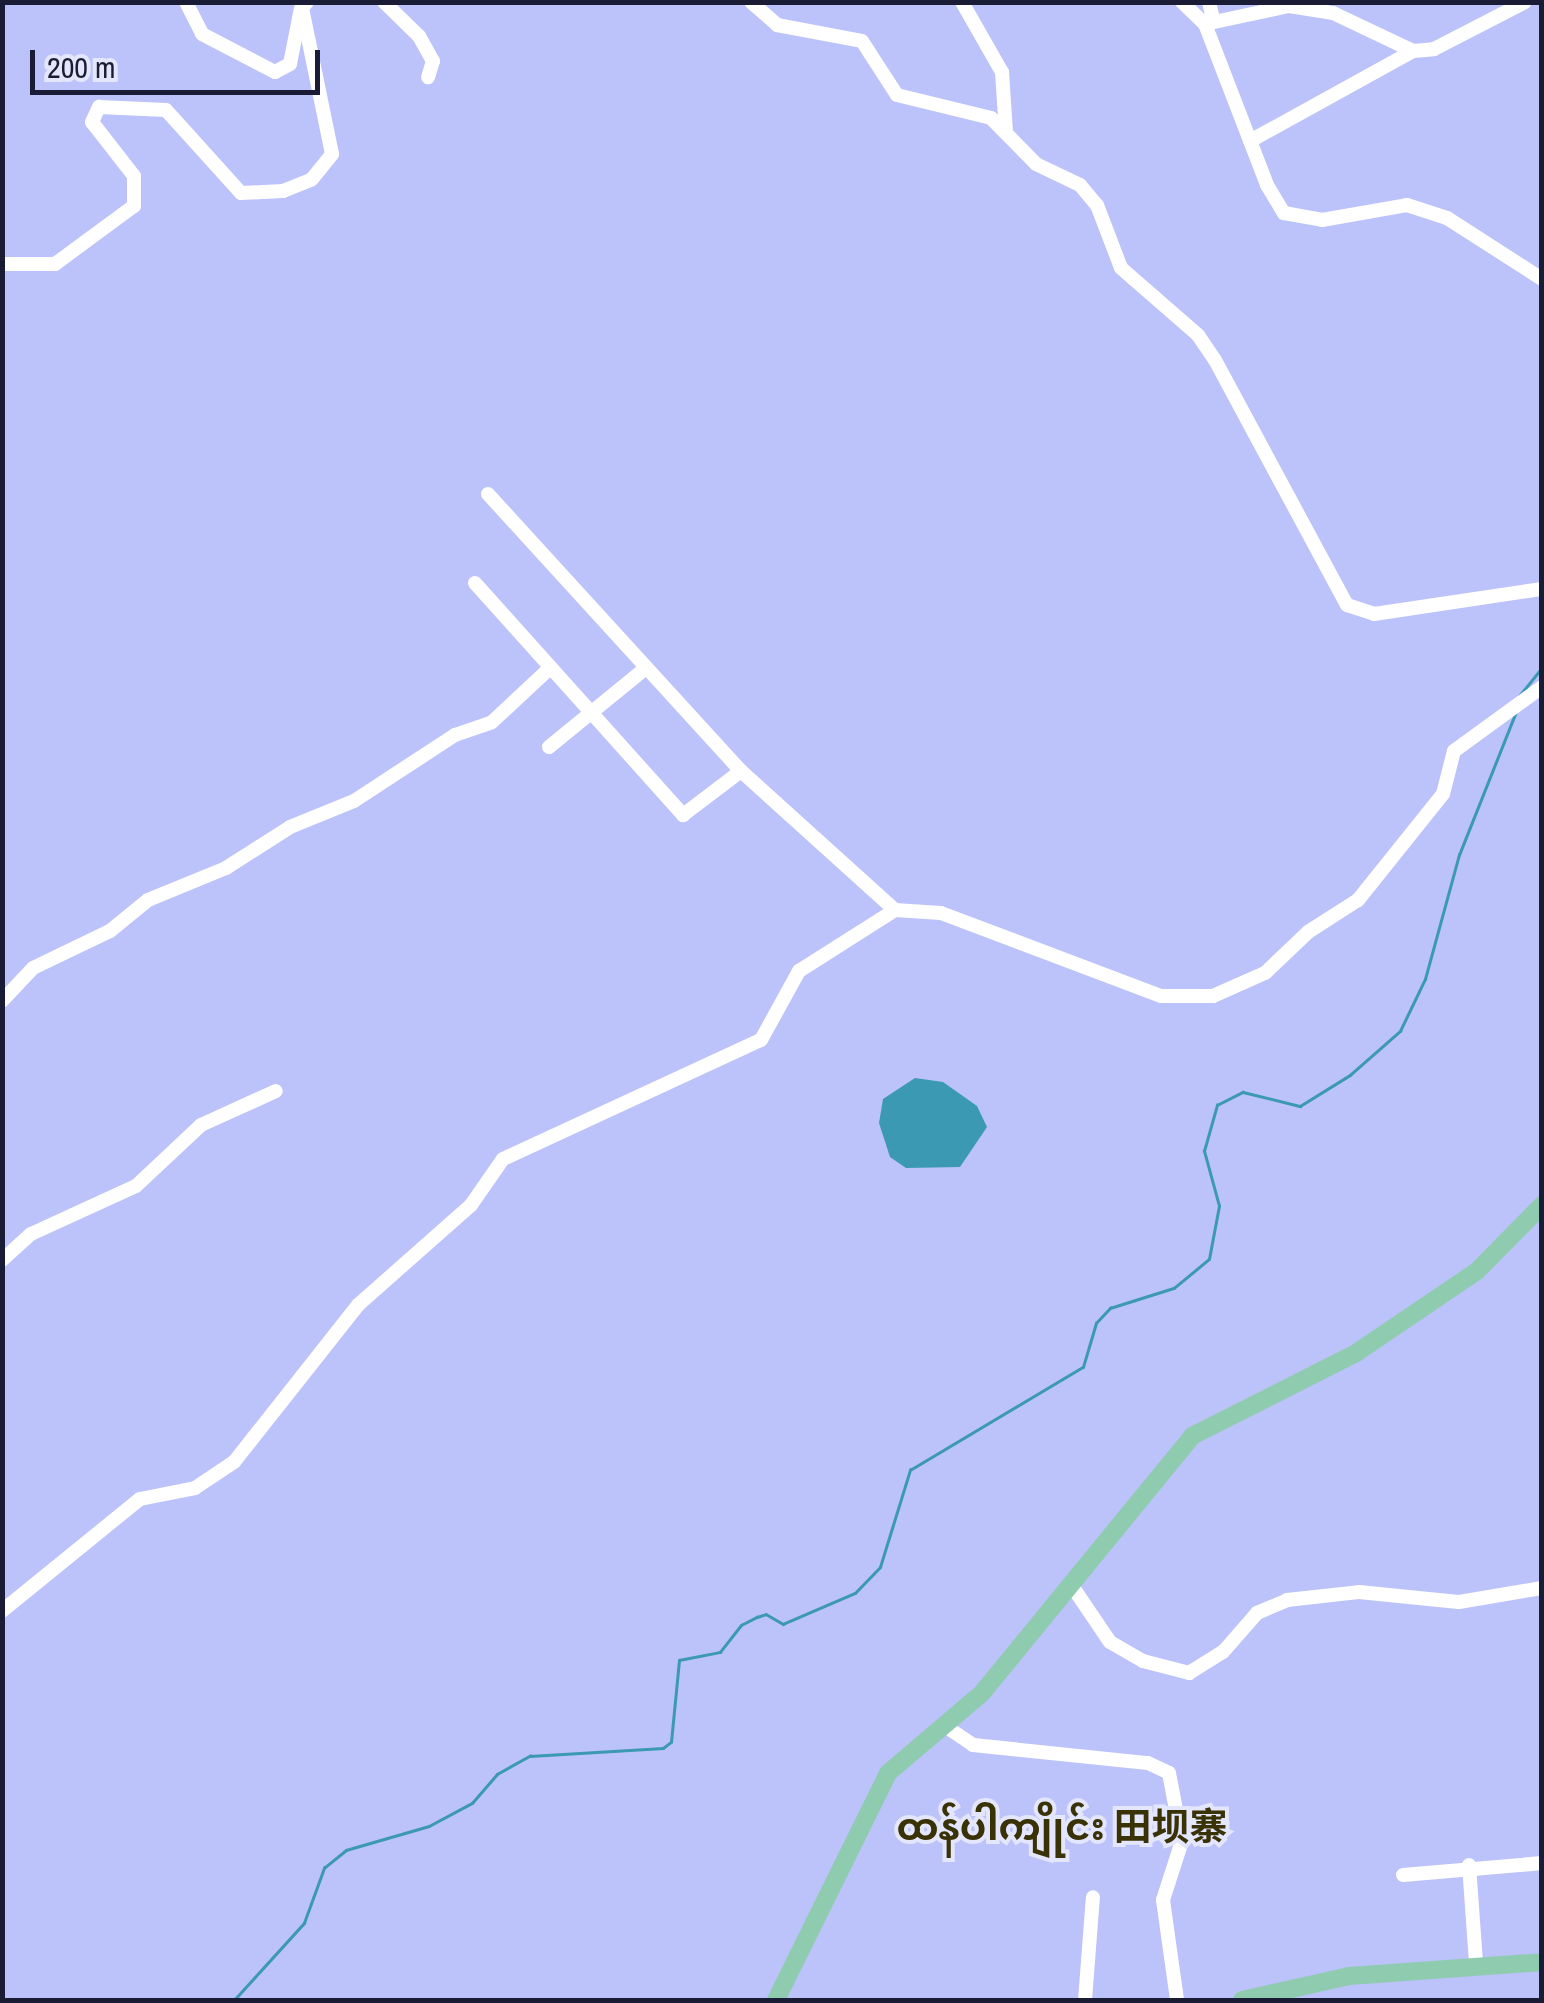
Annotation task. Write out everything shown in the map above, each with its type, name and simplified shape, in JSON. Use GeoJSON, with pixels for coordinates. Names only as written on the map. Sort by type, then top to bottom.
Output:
{"type":"FeatureCollection","features":[{"type":"Feature","properties":{"kind":"main road"},"geometry":{"type":"LineString","coordinates":[[776,2000],[888,1773],[982,1694],[1192,1436],[1356,1352],[1478,1271],[1542,1205]]}},
{"type":"Feature","properties":{"kind":"main road"},"geometry":{"type":"LineString","coordinates":[[1242,2000],[1349,1976],[1476,1962],[1542,1962]]}},
{"type":"Feature","properties":{"kind":"street"},"geometry":{"type":"LineString","coordinates":[[186,2],[202,34],[275,72],[290,64],[304,5]]}},
{"type":"Feature","properties":{"kind":"street"},"geometry":{"type":"LineString","coordinates":[[384,2],[420,36],[433,61],[428,77]]}},
{"type":"Feature","properties":{"kind":"street"},"geometry":{"type":"LineString","coordinates":[[751,2],[777,25],[862,41],[898,95],[990,118],[1036,164],[1080,185],[1097,205],[1121,268],[1198,335],[1266,448],[1346,605],[1374,614],[1542,588]]}},
{"type":"Feature","properties":{"kind":"street"},"geometry":{"type":"LineString","coordinates":[[962,2],[1002,72],[1006,133]]}},
{"type":"Feature","properties":{"kind":"street"},"geometry":{"type":"LineString","coordinates":[[1182,2],[1209,22],[1288,6],[1333,13],[1413,50]]}},
{"type":"Feature","properties":{"kind":"street"},"geometry":{"type":"LineString","coordinates":[[1209,2],[1209,22],[1250,141],[1284,213],[1322,220],[1407,205],[1447,218],[1542,279]]}},
{"type":"Feature","properties":{"kind":"street"},"geometry":{"type":"LineString","coordinates":[[1250,141],[1413,50],[1434,49],[1525,2]]}},
{"type":"Feature","properties":{"kind":"street"},"geometry":{"type":"LineString","coordinates":[[2,264],[55,264],[134,206],[134,176],[92,122],[99,106],[166,110],[241,192],[282,191],[312,179],[332,154],[304,5]]}},
{"type":"Feature","properties":{"kind":"street"},"geometry":{"type":"LineString","coordinates":[[488,494],[741,771],[896,910]]}},
{"type":"Feature","properties":{"kind":"street"},"geometry":{"type":"LineString","coordinates":[[476,583],[684,815],[741,771]]}},
{"type":"Feature","properties":{"kind":"street"},"geometry":{"type":"LineString","coordinates":[[2,1001],[33,968],[110,932],[148,900],[226,868],[290,826],[354,801],[455,734],[492,722],[550,668]]}},
{"type":"Feature","properties":{"kind":"street"},"geometry":{"type":"LineString","coordinates":[[549,747],[646,668]]}},
{"type":"Feature","properties":{"kind":"street"},"geometry":{"type":"LineString","coordinates":[[2,1611],[140,1499],[195,1488],[234,1462],[358,1305],[452,1224],[503,1159],[761,1040],[799,971],[896,910],[941,913],[1160,996],[1213,996],[1265,973],[1308,932],[1358,900],[1443,794],[1454,751],[1542,687]]}},
{"type":"Feature","properties":{"kind":"street"},"geometry":{"type":"LineString","coordinates":[[2,1260],[32,1234],[136,1186],[201,1125],[276,1091]]}},
{"type":"Feature","properties":{"kind":"street"},"geometry":{"type":"LineString","coordinates":[[1070,1583],[1110,1642],[1144,1661],[1190,1674],[1223,1652],[1257,1613],[1287,1600],[1360,1592],[1459,1602],[1542,1588]]}},
{"type":"Feature","properties":{"kind":"street"},"geometry":{"type":"LineString","coordinates":[[946,1726],[973,1745],[1148,1763],[1169,1774],[1182,1841],[1163,1900],[1177,2000]]}},
{"type":"Feature","properties":{"kind":"street"},"geometry":{"type":"LineString","coordinates":[[1403,1874],[1469,1865],[1542,1864]]}},
{"type":"Feature","properties":{"kind":"street"},"geometry":{"type":"LineString","coordinates":[[1469,1865],[1476,1962]]}},
{"type":"Feature","properties":{"kind":"street"},"geometry":{"type":"LineString","coordinates":[[1085,2000],[1094,1897]]}},
{"type":"Feature","properties":{"kind":"water"},"geometry":{"type":"Polygon","coordinates":[[[915,1078],[943,1082],[977,1106],[987,1127],[960,1167],[906,1168],[890,1157],[879,1123],[883,1099],[915,1078]]]}},
{"type":"Feature","properties":{"kind":"waterway"},"geometry":{"type":"LineString","coordinates":[[1519,696],[1542,668]]}},
{"type":"Feature","properties":{"kind":"waterway"},"geometry":{"type":"LineString","coordinates":[[234,2000],[304,1923],[324,1868],[346,1850],[429,1826],[472,1803],[497,1774],[530,1756],[663,1748],[671,1742],[679,1660],[720,1652],[741,1625],[757,1617],[766,1614],[783,1624],[855,1593],[880,1567],[910,1470],[1083,1367],[1096,1323],[1110,1308],[1174,1288],[1209,1259],[1219,1206],[1204,1151],[1217,1105],[1243,1092],[1300,1106],[1350,1075],[1400,1031],[1425,979],[1459,855],[1515,714]]}},
{"type":"Feature","properties":{"kind":"district","name":"ထန်ပါကျိုင်း 田坝寨"},"geometry":{"type":"Point","coordinates":[1062,1827]}}]}
